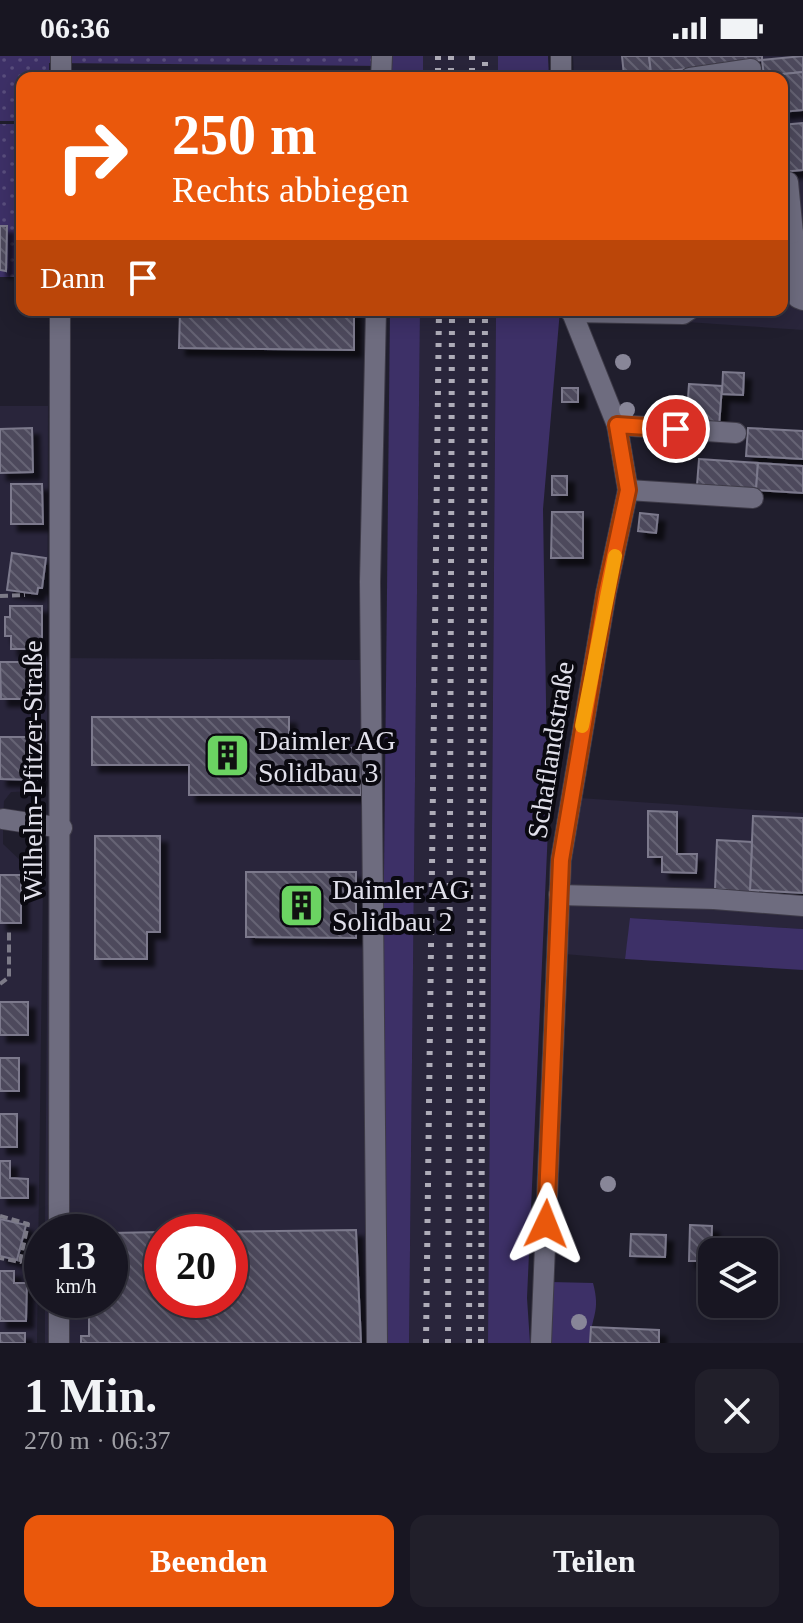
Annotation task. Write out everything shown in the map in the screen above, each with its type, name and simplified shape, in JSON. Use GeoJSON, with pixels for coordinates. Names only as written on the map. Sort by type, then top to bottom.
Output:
{"type":"FeatureCollection","features":[{"type":"Feature","properties":{"kind":"street"},"geometry":{"type":"LineString","coordinates":[[731,72],[751,69]]}},
{"type":"Feature","properties":{"kind":"street"},"geometry":{"type":"LineString","coordinates":[[788,221],[791,181]]}},
{"type":"Feature","properties":{"kind":"street"},"geometry":{"type":"LineString","coordinates":[[788,240],[798,298],[803,300]]}},
{"type":"Feature","properties":{"kind":"street","name":"Wilhelm-Pfitzer-Straße"},"geometry":{"type":"LineString","coordinates":[[59,1214],[62,828],[60,316]]}},
{"type":"Feature","properties":{"kind":"street"},"geometry":{"type":"LineString","coordinates":[[376,316],[370,582],[377,1343]]}},
{"type":"Feature","properties":{"kind":"street","name":"Schaflandstraße"},"geometry":{"type":"LineString","coordinates":[[541,1343],[561,860],[588,693],[628,490],[617,425],[572,316]]}},
{"type":"Feature","properties":{"kind":"street"},"geometry":{"type":"LineString","coordinates":[[617,425],[736,433]]}},
{"type":"Feature","properties":{"kind":"street"},"geometry":{"type":"LineString","coordinates":[[628,490],[753,498]]}},
{"type":"Feature","properties":{"kind":"street"},"geometry":{"type":"LineString","coordinates":[[3,819],[62,828]]}},
{"type":"Feature","properties":{"kind":"street"},"geometry":{"type":"LineString","coordinates":[[559,895],[714,899],[731,903],[803,906]]}},
{"type":"Feature","properties":{"kind":"street"},"geometry":{"type":"LineString","coordinates":[[59,1318],[59,1343]]}},
{"type":"Feature","properties":{"kind":"path"},"geometry":{"type":"LineString","coordinates":[[0,596],[25,595]]}},
{"type":"Feature","properties":{"kind":"path"},"geometry":{"type":"LineString","coordinates":[[0,984],[9,977],[9,929]]}},
{"type":"Feature","properties":{"kind":"path"},"geometry":{"type":"LineString","coordinates":[[0,1216],[28,1224],[20,1262],[0,1258]]}},
{"type":"Feature","properties":{"kind":"shaded area"},"geometry":{"type":"Polygon","coordinates":[[[0,56],[385,56],[385,66],[49,63],[49,72],[16,72],[16,121],[0,121],[0,56]]]}},
{"type":"Feature","properties":{"kind":"shaded area"},"geometry":{"type":"Polygon","coordinates":[[[392,56],[423,56],[423,72],[392,72],[392,56]]]}},
{"type":"Feature","properties":{"kind":"shaded area"},"geometry":{"type":"Polygon","coordinates":[[[423,56],[498,56],[498,72],[423,72],[423,56]]]}},
{"type":"Feature","properties":{"kind":"shaded area"},"geometry":{"type":"Polygon","coordinates":[[[498,56],[548,56],[549,72],[498,72],[498,56]]]}},
{"type":"Feature","properties":{"kind":"shaded area"},"geometry":{"type":"Polygon","coordinates":[[[573,56],[803,56],[803,330],[599,316],[788,316],[788,72],[574,72],[573,56]]]}},
{"type":"Feature","properties":{"kind":"shaded area"},"geometry":{"type":"Polygon","coordinates":[[[0,124],[16,124],[16,277],[0,277],[0,124]]]}},
{"type":"Feature","properties":{"kind":"shaded area"},"geometry":{"type":"Polygon","coordinates":[[[390,316],[420,316],[409,1343],[379,1343],[390,316]]]}},
{"type":"Feature","properties":{"kind":"shaded area"},"geometry":{"type":"Polygon","coordinates":[[[420,316],[496,316],[488,1343],[409,1343],[420,316]]]}},
{"type":"Feature","properties":{"kind":"shaded area"},"geometry":{"type":"Polygon","coordinates":[[[496,316],[559,316],[543,509],[548,829],[527,1298],[530,1343],[488,1343],[496,316]]]}},
{"type":"Feature","properties":{"kind":"shaded area"},"geometry":{"type":"Polygon","coordinates":[[[0,406],[48,406],[47,781],[33,791],[11,792],[4,801],[3,819],[3,844],[43,882],[39,1214],[24,1214],[24,1318],[37,1318],[37,1343],[0,1343],[0,406]]]}},
{"type":"Feature","properties":{"kind":"shaded area"},"geometry":{"type":"Polygon","coordinates":[[[50,658],[362,660],[371,1343],[45,1343],[45,1318],[128,1318],[128,1214],[45,1214],[50,658]]]}},
{"type":"Feature","properties":{"kind":"shaded area"},"geometry":{"type":"Polygon","coordinates":[[[579,798],[803,813],[803,929],[631,918],[625,959],[564,954],[568,863],[579,798]]]}},
{"type":"Feature","properties":{"kind":"shaded area"},"geometry":{"type":"Polygon","coordinates":[[[630,918],[803,929],[803,970],[625,959],[630,918]]]}},
{"type":"Feature","properties":{"kind":"shaded area"},"geometry":{"type":"Polygon","coordinates":[[[551,1282],[593,1283],[596,1308],[590,1343],[548,1343],[551,1282]]]}},
{"type":"Feature","properties":{"kind":"building"},"geometry":{"type":"Polygon","coordinates":[[[622,56],[649,56],[651,72],[624,72],[622,56]]]}},
{"type":"Feature","properties":{"kind":"building"},"geometry":{"type":"Polygon","coordinates":[[[649,56],[762,56],[762,60],[651,72],[649,56]]]}},
{"type":"Feature","properties":{"kind":"building"},"geometry":{"type":"Polygon","coordinates":[[[803,56],[803,72],[764,72],[762,60],[803,56]]]}},
{"type":"Feature","properties":{"kind":"building"},"geometry":{"type":"Polygon","coordinates":[[[803,72],[803,110],[788,111],[788,74],[803,72]]]}},
{"type":"Feature","properties":{"kind":"building"},"geometry":{"type":"Polygon","coordinates":[[[803,123],[803,170],[788,171],[788,124],[803,123]]]}},
{"type":"Feature","properties":{"kind":"building"},"geometry":{"type":"Polygon","coordinates":[[[0,226],[7,226],[6,271],[0,270],[0,226]]]}},
{"type":"Feature","properties":{"kind":"building"},"geometry":{"type":"Polygon","coordinates":[[[180,316],[354,316],[354,350],[179,348],[180,316]]]}},
{"type":"Feature","properties":{"kind":"building"},"geometry":{"type":"Polygon","coordinates":[[[723,372],[744,373],[743,395],[722,394],[723,372]]]}},
{"type":"Feature","properties":{"kind":"building"},"geometry":{"type":"Polygon","coordinates":[[[689,384],[722,386],[719,427],[686,426],[689,384]]]}},
{"type":"Feature","properties":{"kind":"building"},"geometry":{"type":"Polygon","coordinates":[[[562,388],[578,388],[578,402],[562,402],[562,388]]]}},
{"type":"Feature","properties":{"kind":"building"},"geometry":{"type":"Polygon","coordinates":[[[32,428],[33,472],[0,473],[0,429],[32,428]]]}},
{"type":"Feature","properties":{"kind":"building"},"geometry":{"type":"Polygon","coordinates":[[[748,428],[803,431],[803,459],[746,456],[748,428]]]}},
{"type":"Feature","properties":{"kind":"building"},"geometry":{"type":"Polygon","coordinates":[[[699,459],[758,463],[756,490],[697,485],[699,459]]]}},
{"type":"Feature","properties":{"kind":"building"},"geometry":{"type":"Polygon","coordinates":[[[758,463],[803,466],[803,493],[756,490],[758,463]]]}},
{"type":"Feature","properties":{"kind":"building"},"geometry":{"type":"Polygon","coordinates":[[[552,476],[567,476],[567,495],[552,495],[552,476]]]}},
{"type":"Feature","properties":{"kind":"building"},"geometry":{"type":"Polygon","coordinates":[[[11,484],[42,484],[43,524],[11,524],[11,484]]]}},
{"type":"Feature","properties":{"kind":"building"},"geometry":{"type":"Polygon","coordinates":[[[552,512],[583,512],[583,558],[551,558],[552,512]]]}},
{"type":"Feature","properties":{"kind":"building"},"geometry":{"type":"Polygon","coordinates":[[[640,513],[658,515],[656,533],[638,531],[640,513]]]}},
{"type":"Feature","properties":{"kind":"building"},"geometry":{"type":"Polygon","coordinates":[[[12,553],[46,558],[42,588],[38,588],[37,594],[7,590],[12,553]]]}},
{"type":"Feature","properties":{"kind":"building"},"geometry":{"type":"Polygon","coordinates":[[[10,606],[42,606],[42,649],[11,649],[11,636],[5,636],[5,617],[10,617],[10,606]]]}},
{"type":"Feature","properties":{"kind":"building"},"geometry":{"type":"Polygon","coordinates":[[[0,662],[37,662],[37,699],[1,699],[0,662]]]}},
{"type":"Feature","properties":{"kind":"building","name":"Daimler AG Solidbau 3"},"geometry":{"type":"Polygon","coordinates":[[[92,717],[289,717],[289,748],[362,748],[361,795],[189,795],[189,765],[92,765],[92,717]]]}},
{"type":"Feature","properties":{"kind":"building"},"geometry":{"type":"Polygon","coordinates":[[[0,737],[40,737],[39,780],[0,779],[0,737]]]}},
{"type":"Feature","properties":{"kind":"building"},"geometry":{"type":"Polygon","coordinates":[[[648,811],[677,812],[677,854],[697,854],[696,873],[662,872],[662,857],[648,857],[648,811]]]}},
{"type":"Feature","properties":{"kind":"building"},"geometry":{"type":"Polygon","coordinates":[[[753,816],[803,818],[803,893],[750,890],[753,816]]]}},
{"type":"Feature","properties":{"kind":"building"},"geometry":{"type":"Polygon","coordinates":[[[95,836],[160,836],[160,932],[147,932],[147,959],[95,959],[95,836]]]}},
{"type":"Feature","properties":{"kind":"building"},"geometry":{"type":"Polygon","coordinates":[[[717,840],[752,842],[750,890],[758,891],[757,902],[728,896],[728,890],[715,889],[717,840]]]}},
{"type":"Feature","properties":{"kind":"building","name":"Daimler AG Solidbau 2"},"geometry":{"type":"Polygon","coordinates":[[[246,872],[356,872],[356,938],[246,937],[246,872]]]}},
{"type":"Feature","properties":{"kind":"building"},"geometry":{"type":"Polygon","coordinates":[[[0,875],[21,875],[21,923],[0,923],[0,875]]]}},
{"type":"Feature","properties":{"kind":"building"},"geometry":{"type":"Polygon","coordinates":[[[0,1002],[28,1002],[28,1035],[0,1035],[0,1002]]]}},
{"type":"Feature","properties":{"kind":"building"},"geometry":{"type":"Polygon","coordinates":[[[0,1058],[19,1058],[19,1091],[0,1091],[0,1058]]]}},
{"type":"Feature","properties":{"kind":"building"},"geometry":{"type":"Polygon","coordinates":[[[0,1114],[17,1114],[17,1147],[0,1147],[0,1114]]]}},
{"type":"Feature","properties":{"kind":"building"},"geometry":{"type":"Polygon","coordinates":[[[0,1161],[10,1161],[10,1178],[28,1179],[28,1198],[0,1198],[0,1161]]]}},
{"type":"Feature","properties":{"kind":"building"},"geometry":{"type":"Polygon","coordinates":[[[0,1219],[24,1225],[17,1260],[0,1256],[0,1219]]]}},
{"type":"Feature","properties":{"kind":"building"},"geometry":{"type":"Polygon","coordinates":[[[690,1225],[712,1226],[712,1238],[698,1238],[698,1261],[689,1261],[690,1225]]]}},
{"type":"Feature","properties":{"kind":"building"},"geometry":{"type":"Polygon","coordinates":[[[356,1230],[361,1343],[81,1343],[81,1336],[89,1336],[89,1318],[128,1318],[128,1233],[144,1232],[144,1318],[248,1318],[248,1231],[356,1230]]]}},
{"type":"Feature","properties":{"kind":"building"},"geometry":{"type":"Polygon","coordinates":[[[631,1234],[666,1235],[665,1257],[630,1256],[631,1234]]]}},
{"type":"Feature","properties":{"kind":"building"},"geometry":{"type":"Polygon","coordinates":[[[0,1271],[14,1271],[14,1283],[24,1283],[26,1321],[0,1321],[0,1271]]]}},
{"type":"Feature","properties":{"kind":"building"},"geometry":{"type":"Polygon","coordinates":[[[591,1327],[659,1330],[659,1343],[590,1343],[591,1327]]]}},
{"type":"Feature","properties":{"kind":"building"},"geometry":{"type":"Polygon","coordinates":[[[0,1333],[25,1333],[25,1343],[0,1343],[0,1333]]]}},
{"type":"Feature","properties":{"kind":"railway"},"geometry":{"type":"LineString","coordinates":[[438,56],[438,72]]}},
{"type":"Feature","properties":{"kind":"railway"},"geometry":{"type":"LineString","coordinates":[[451,56],[451,72]]}},
{"type":"Feature","properties":{"kind":"railway"},"geometry":{"type":"LineString","coordinates":[[472,56],[472,72]]}},
{"type":"Feature","properties":{"kind":"railway"},"geometry":{"type":"LineString","coordinates":[[485,56],[485,72]]}},
{"type":"Feature","properties":{"kind":"railway"},"geometry":{"type":"LineString","coordinates":[[426,1343],[439,316]]}},
{"type":"Feature","properties":{"kind":"railway"},"geometry":{"type":"LineString","coordinates":[[448,1343],[452,316]]}},
{"type":"Feature","properties":{"kind":"railway"},"geometry":{"type":"LineString","coordinates":[[469,1343],[472,316]]}},
{"type":"Feature","properties":{"kind":"railway"},"geometry":{"type":"LineString","coordinates":[[481,1343],[485,316]]}},
{"type":"Feature","properties":{"kind":"slow traffic"},"geometry":{"type":"LineString","coordinates":[[582,726],[615,556]]}},
{"type":"Feature","properties":{"kind":"place","name":"Daimler AG Solidbau 3"},"geometry":{"type":"Point","coordinates":[227,756]}},
{"type":"Feature","properties":{"kind":"place","name":"Daimler AG Solidbau 2"},"geometry":{"type":"Point","coordinates":[301,905]}},
{"type":"Feature","properties":{"kind":"route"},"geometry":{"type":"LineString","coordinates":[[546,1224],[561,860],[606,593],[625,516],[628,490],[625,456],[617,425],[676,429]]}}]}
